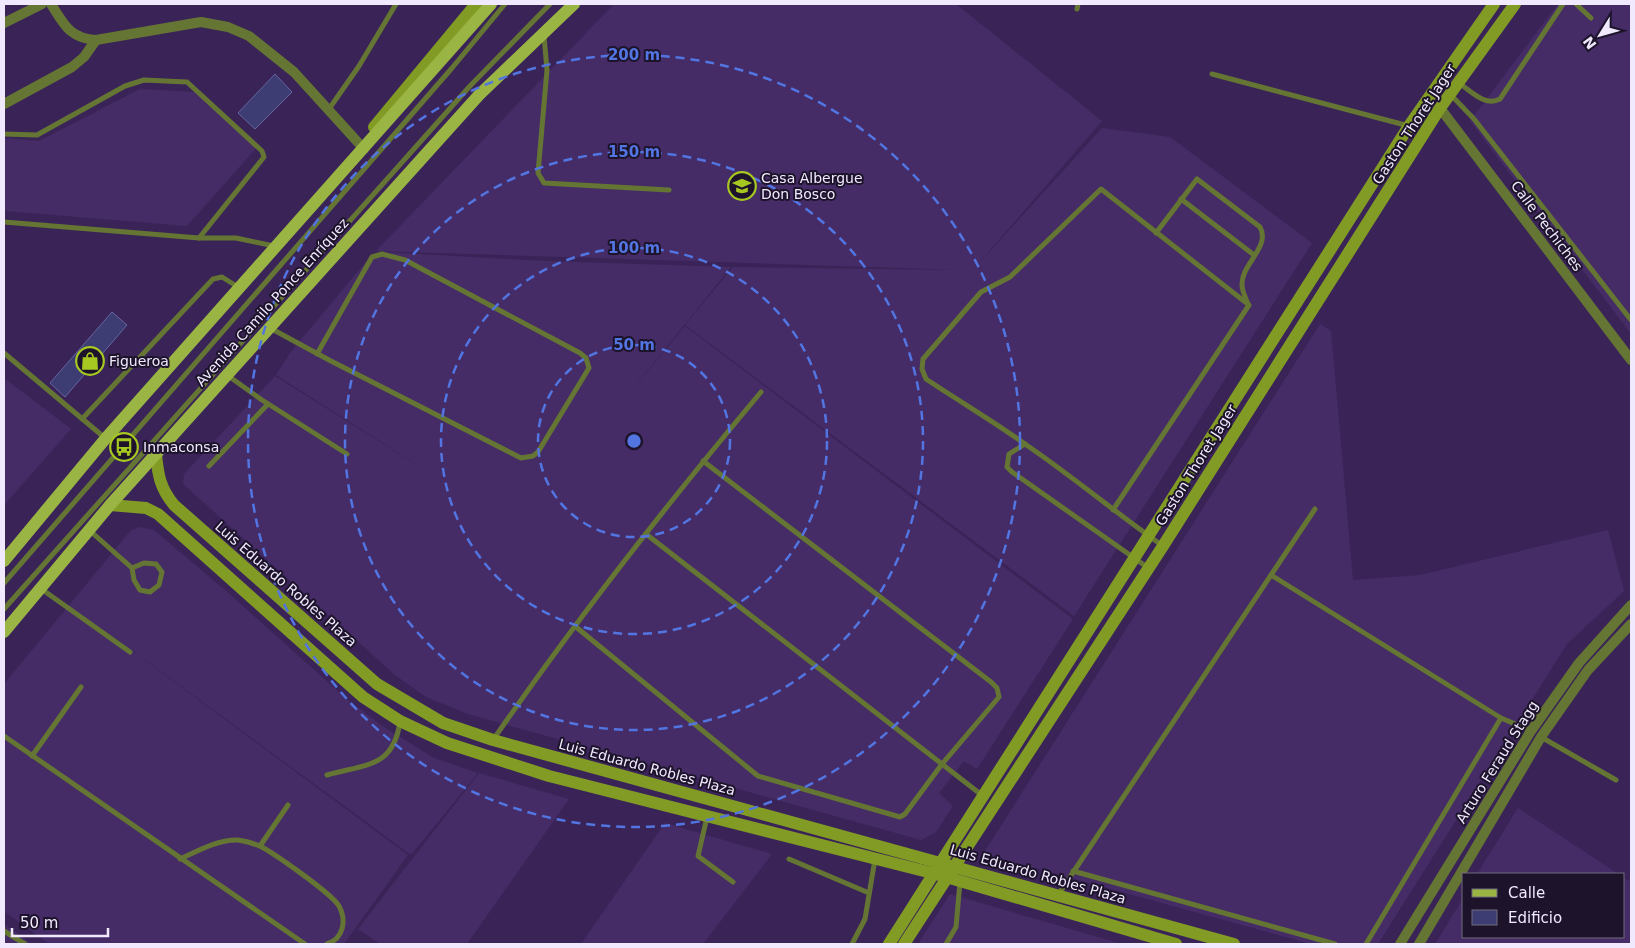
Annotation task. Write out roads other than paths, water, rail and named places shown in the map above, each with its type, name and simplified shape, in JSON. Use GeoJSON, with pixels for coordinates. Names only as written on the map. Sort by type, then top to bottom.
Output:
{"type":"FeatureCollection","features":[{"type":"Feature","properties":{"kind":"main road"},"geometry":{"type":"LineString","coordinates":[[4,561],[106,438],[491,4]]}},
{"type":"Feature","properties":{"kind":"main road","name":"Avenida Camilo Ponce Enríquez"},"geometry":{"type":"LineString","coordinates":[[4,632],[110,505],[479,95],[574,4]]}},
{"type":"Feature","properties":{"kind":"street"},"geometry":{"type":"LineString","coordinates":[[4,23],[42,4]]}},
{"type":"Feature","properties":{"kind":"street"},"geometry":{"type":"LineString","coordinates":[[51,4],[68,29],[76,36],[96,40],[201,22],[228,27],[249,36],[271,51],[294,72],[364,149],[373,128],[476,4]]}},
{"type":"Feature","properties":{"kind":"street","name":"Gaston Thoret Jager"},"geometry":{"type":"LineString","coordinates":[[904,944],[984,797],[1409,126],[1494,4]]}},
{"type":"Feature","properties":{"kind":"street","name":"Gaston Thoret Jager"},"geometry":{"type":"LineString","coordinates":[[890,944],[944,870],[1163,546],[1440,108],[1515,4]]}},
{"type":"Feature","properties":{"kind":"street"},"geometry":{"type":"LineString","coordinates":[[4,104],[72,67],[84,57],[96,40]]}},
{"type":"Feature","properties":{"kind":"street","name":"Calle Pechiches"},"geometry":{"type":"LineString","coordinates":[[1440,108],[1631,360]]}},
{"type":"Feature","properties":{"kind":"street","name":"Luis Eduardo Robles Plaza"},"geometry":{"type":"LineString","coordinates":[[156,454],[159,482],[164,493],[174,505],[377,684],[443,723],[493,740],[944,870],[960,881],[1176,944]]}},
{"type":"Feature","properties":{"kind":"street","name":"Luis Eduardo Robles Plaza"},"geometry":{"type":"LineString","coordinates":[[110,505],[146,508],[158,514],[363,697],[400,721],[447,743],[549,776],[875,859],[944,870],[1058,895],[1227,943]]}},
{"type":"Feature","properties":{"kind":"street","name":"Arturo Feraud Stagg"},"geometry":{"type":"LineString","coordinates":[[1400,944],[1531,731],[1579,662],[1631,605]]}},
{"type":"Feature","properties":{"kind":"street","name":"Arturo Feraud Stagg"},"geometry":{"type":"LineString","coordinates":[[1419,944],[1541,737],[1588,670],[1631,624]]}},
{"type":"Feature","properties":{"kind":"lane"},"geometry":{"type":"LineString","coordinates":[[328,110],[359,66],[396,4]]}},
{"type":"Feature","properties":{"kind":"lane","name":"Avenida Camilo Ponce Enríquez"},"geometry":{"type":"LineString","coordinates":[[4,583],[407,120],[505,4]]}},
{"type":"Feature","properties":{"kind":"lane","name":"Avenida Camilo Ponce Enríquez"},"geometry":{"type":"LineString","coordinates":[[4,608],[470,86],[550,4]]}},
{"type":"Feature","properties":{"kind":"lane"},"geometry":{"type":"LineString","coordinates":[[1459,82],[1488,102],[1494,102],[1500,98],[1563,4]]}},
{"type":"Feature","properties":{"kind":"lane"},"geometry":{"type":"LineString","coordinates":[[1576,4],[1591,18]]}},
{"type":"Feature","properties":{"kind":"lane"},"geometry":{"type":"LineString","coordinates":[[544,33],[547,70],[539,179],[544,183],[669,190]]}},
{"type":"Feature","properties":{"kind":"lane"},"geometry":{"type":"LineString","coordinates":[[1212,74],[1409,126]]}},
{"type":"Feature","properties":{"kind":"lane"},"geometry":{"type":"LineString","coordinates":[[4,134],[28,137],[37,135],[125,86],[144,80],[187,82],[262,151],[264,157],[199,238]]}},
{"type":"Feature","properties":{"kind":"lane"},"geometry":{"type":"LineString","coordinates":[[1450,94],[1474,119],[1631,320]]}},
{"type":"Feature","properties":{"kind":"lane"},"geometry":{"type":"LineString","coordinates":[[1156,233],[1197,179],[1260,227],[1263,234],[1262,242],[1243,275],[1241,287],[1248,305]]}},
{"type":"Feature","properties":{"kind":"lane"},"geometry":{"type":"LineString","coordinates":[[1163,546],[1025,444],[926,379],[922,369],[923,359],[981,292],[1010,277],[1100,189],[1248,305]]}},
{"type":"Feature","properties":{"kind":"lane"},"geometry":{"type":"LineString","coordinates":[[1181,200],[1254,255]]}},
{"type":"Feature","properties":{"kind":"lane"},"geometry":{"type":"LineString","coordinates":[[4,222],[199,238],[236,238],[275,246]]}},
{"type":"Feature","properties":{"kind":"lane"},"geometry":{"type":"LineString","coordinates":[[269,328],[317,354],[521,458],[533,456],[538,452],[590,368],[586,358],[580,353],[405,260],[382,254],[372,258],[317,354]]}},
{"type":"Feature","properties":{"kind":"lane"},"geometry":{"type":"LineString","coordinates":[[82,419],[213,279],[222,277],[239,288]]}},
{"type":"Feature","properties":{"kind":"lane"},"geometry":{"type":"LineString","coordinates":[[1113,510],[1248,305]]}},
{"type":"Feature","properties":{"kind":"lane"},"geometry":{"type":"LineString","coordinates":[[4,353],[106,438]]}},
{"type":"Feature","properties":{"kind":"lane"},"geometry":{"type":"LineString","coordinates":[[227,374],[268,404],[347,454]]}},
{"type":"Feature","properties":{"kind":"lane"},"geometry":{"type":"LineString","coordinates":[[493,740],[646,534],[703,461],[761,392]]}},
{"type":"Feature","properties":{"kind":"lane"},"geometry":{"type":"LineString","coordinates":[[210,466],[268,404]]}},
{"type":"Feature","properties":{"kind":"lane"},"geometry":{"type":"LineString","coordinates":[[1025,444],[1009,454],[1007,466],[1012,472],[1147,567]]}},
{"type":"Feature","properties":{"kind":"lane"},"geometry":{"type":"LineString","coordinates":[[576,627],[758,776],[900,817],[905,814],[942,764],[999,698],[997,688],[703,461]]}},
{"type":"Feature","properties":{"kind":"lane"},"geometry":{"type":"LineString","coordinates":[[1058,895],[1315,509]]}},
{"type":"Feature","properties":{"kind":"lane"},"geometry":{"type":"LineString","coordinates":[[89,530],[132,568],[134,580],[140,590],[150,592],[159,585],[162,572],[156,564],[144,563],[132,568]]}},
{"type":"Feature","properties":{"kind":"lane"},"geometry":{"type":"LineString","coordinates":[[646,534],[984,797]]}},
{"type":"Feature","properties":{"kind":"lane"},"geometry":{"type":"LineString","coordinates":[[1271,575],[1501,718],[1531,731]]}},
{"type":"Feature","properties":{"kind":"lane"},"geometry":{"type":"LineString","coordinates":[[40,588],[130,652]]}},
{"type":"Feature","properties":{"kind":"lane"},"geometry":{"type":"LineString","coordinates":[[32,756],[81,688]]}},
{"type":"Feature","properties":{"kind":"lane"},"geometry":{"type":"LineString","coordinates":[[1366,944],[1501,718]]}},
{"type":"Feature","properties":{"kind":"lane"},"geometry":{"type":"LineString","coordinates":[[327,775],[381,759],[390,752],[397,740],[400,721]]}},
{"type":"Feature","properties":{"kind":"lane"},"geometry":{"type":"LineString","coordinates":[[4,736],[305,944]]}},
{"type":"Feature","properties":{"kind":"lane"},"geometry":{"type":"LineString","coordinates":[[1541,737],[1616,780]]}},
{"type":"Feature","properties":{"kind":"lane"},"geometry":{"type":"LineString","coordinates":[[260,846],[288,805]]}},
{"type":"Feature","properties":{"kind":"lane"},"geometry":{"type":"LineString","coordinates":[[707,816],[698,856],[733,882]]}},
{"type":"Feature","properties":{"kind":"lane"},"geometry":{"type":"LineString","coordinates":[[180,859],[200,850],[238,840],[260,846],[324,892],[339,906],[344,921],[335,942],[328,944]]}},
{"type":"Feature","properties":{"kind":"lane"},"geometry":{"type":"LineString","coordinates":[[789,859],[869,893]]}},
{"type":"Feature","properties":{"kind":"lane"},"geometry":{"type":"LineString","coordinates":[[852,944],[866,919],[875,859]]}},
{"type":"Feature","properties":{"kind":"lane"},"geometry":{"type":"LineString","coordinates":[[1073,871],[1335,944]]}},
{"type":"Feature","properties":{"kind":"lane"},"geometry":{"type":"LineString","coordinates":[[946,944],[956,927],[960,881]]}},
{"type":"Feature","properties":{"kind":"lane"},"geometry":{"type":"LineString","coordinates":[[4,931],[25,944]]}},
{"type":"Feature","properties":{"kind":"place","name":"Casa Albergue Don Bosco"},"geometry":{"type":"Point","coordinates":[742,186]}},
{"type":"Feature","properties":{"kind":"place","name":"Figueroa"},"geometry":{"type":"Point","coordinates":[90,361]}},
{"type":"Feature","properties":{"kind":"place","name":"Inmaconsa"},"geometry":{"type":"Point","coordinates":[124,447]}}]}
